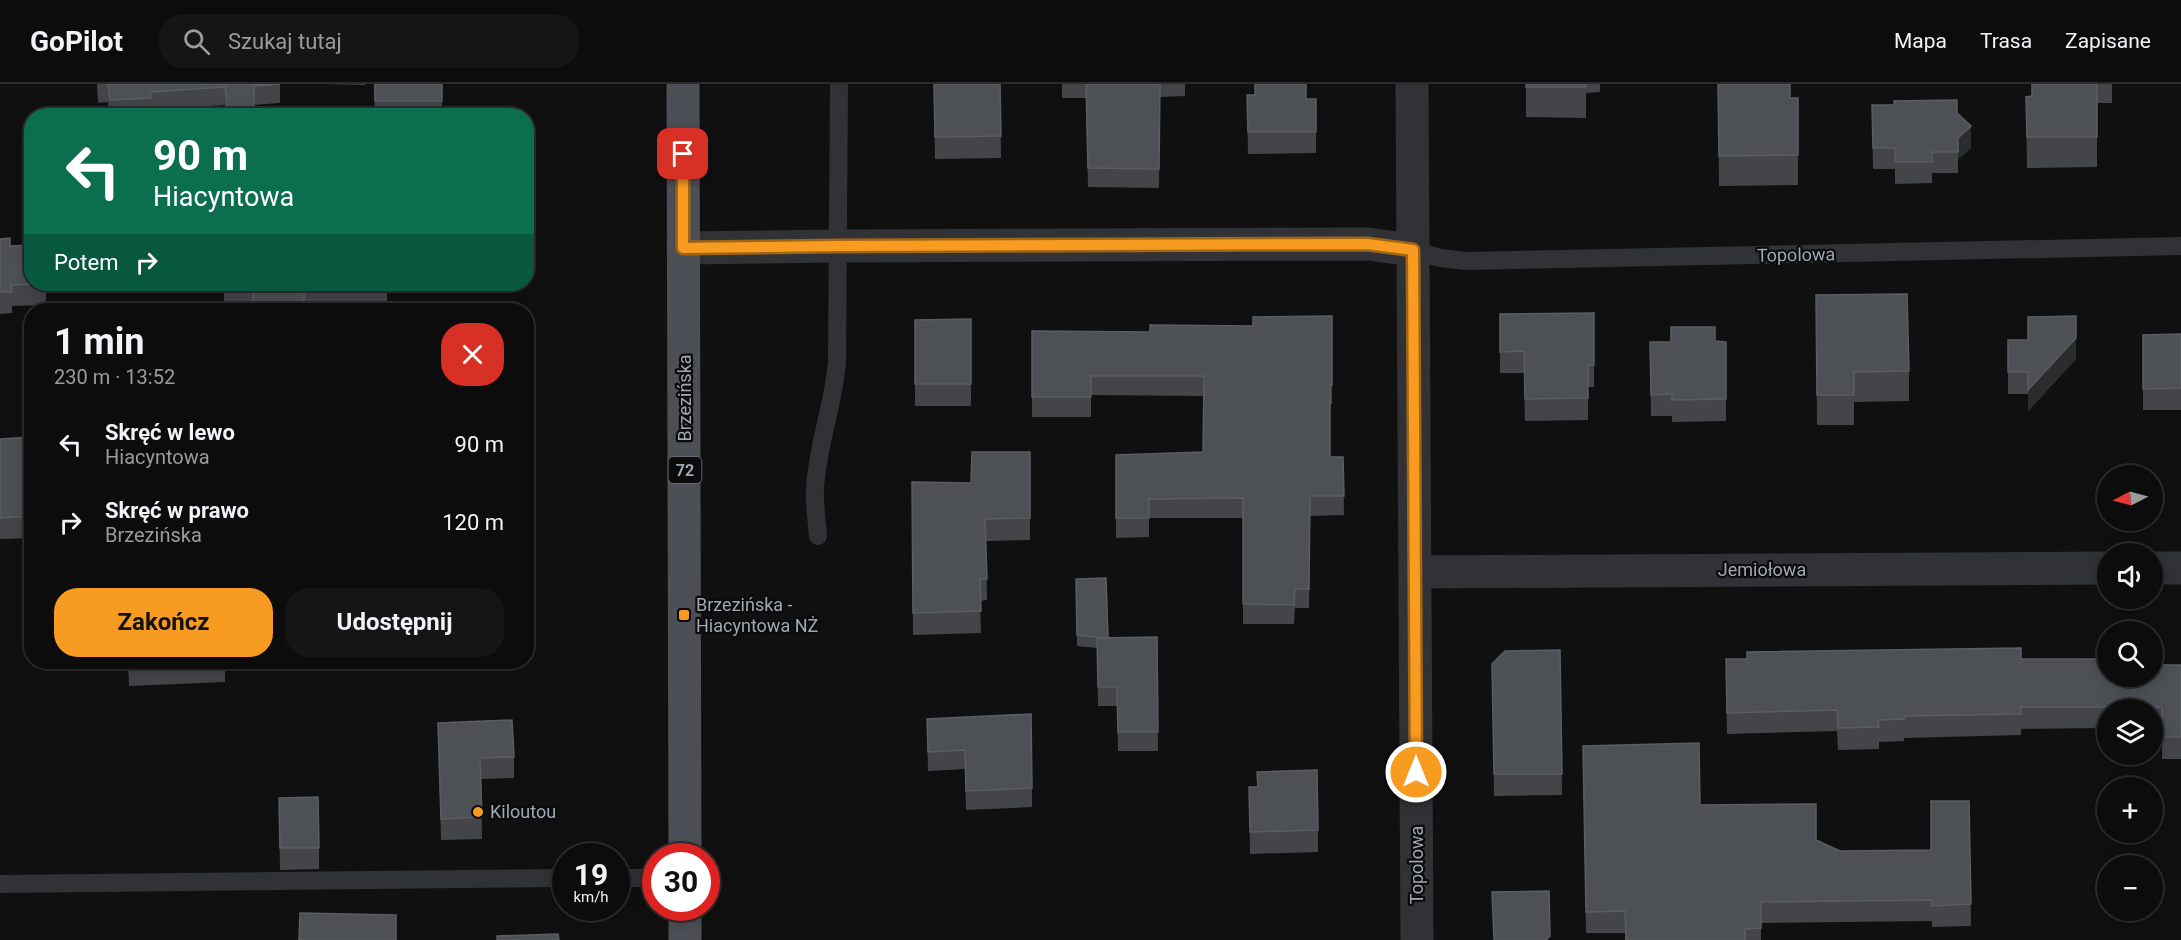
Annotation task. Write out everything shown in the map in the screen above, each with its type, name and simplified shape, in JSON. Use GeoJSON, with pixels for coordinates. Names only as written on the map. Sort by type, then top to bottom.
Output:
{"type":"FeatureCollection","features":[{"type":"Feature","properties":{"kind":"main road","name":"Brzezińska"},"geometry":{"type":"LineString","coordinates":[[683,84],[685,843]]}},
{"type":"Feature","properties":{"kind":"main road"},"geometry":{"type":"LineString","coordinates":[[685,921],[685,940]]}},
{"type":"Feature","properties":{"kind":"street","name":"Topolowa"},"geometry":{"type":"LineString","coordinates":[[1412,84],[1417,940]]}},
{"type":"Feature","properties":{"kind":"street"},"geometry":{"type":"LineString","coordinates":[[683,248],[1367,244],[1413,250]]}},
{"type":"Feature","properties":{"kind":"street","name":"Jemiołowa"},"geometry":{"type":"LineString","coordinates":[[1416,572],[2097,568]]}},
{"type":"Feature","properties":{"kind":"street"},"geometry":{"type":"LineString","coordinates":[[2163,568],[2181,568]]}},
{"type":"Feature","properties":{"kind":"lane"},"geometry":{"type":"LineString","coordinates":[[818,536],[814,491],[837,370],[839,84]]}},
{"type":"Feature","properties":{"kind":"lane","name":"Topolowa"},"geometry":{"type":"LineString","coordinates":[[1413,250],[1440,258],[1467,261],[2181,246]]}},
{"type":"Feature","properties":{"kind":"lane"},"geometry":{"type":"LineString","coordinates":[[0,884],[552,879]]}},
{"type":"Feature","properties":{"kind":"building"},"geometry":{"type":"Polygon","coordinates":[[[108,84],[280,84],[254,86],[254,108],[227,108],[225,87],[150,92],[151,98],[110,100],[108,84]]]}},
{"type":"Feature","properties":{"kind":"building"},"geometry":{"type":"Polygon","coordinates":[[[375,84],[442,84],[442,101],[375,101],[375,84]]]}},
{"type":"Feature","properties":{"kind":"building"},"geometry":{"type":"Polygon","coordinates":[[[934,84],[1000,84],[1001,136],[935,137],[934,84]]]}},
{"type":"Feature","properties":{"kind":"building"},"geometry":{"type":"Polygon","coordinates":[[[1086,84],[1160,84],[1159,169],[1088,168],[1086,84]]]}},
{"type":"Feature","properties":{"kind":"building"},"geometry":{"type":"Polygon","coordinates":[[[1255,84],[1306,84],[1306,99],[1316,99],[1316,132],[1248,132],[1247,95],[1255,95],[1255,84]]]}},
{"type":"Feature","properties":{"kind":"building"},"geometry":{"type":"Polygon","coordinates":[[[1526,84],[1586,84],[1586,87],[1526,87],[1526,84]]]}},
{"type":"Feature","properties":{"kind":"building"},"geometry":{"type":"Polygon","coordinates":[[[1718,84],[1790,84],[1790,98],[1798,98],[1798,155],[1719,156],[1718,84]]]}},
{"type":"Feature","properties":{"kind":"building"},"geometry":{"type":"Polygon","coordinates":[[[2032,84],[2097,84],[2097,137],[2027,137],[2026,97],[2032,96],[2032,84]]]}},
{"type":"Feature","properties":{"kind":"building"},"geometry":{"type":"Polygon","coordinates":[[[1957,100],[1957,113],[1971,126],[1958,138],[1958,152],[1932,152],[1932,162],[1895,162],[1895,148],[1873,148],[1872,105],[1894,105],[1894,101],[1957,100]]]}},
{"type":"Feature","properties":{"kind":"building"},"geometry":{"type":"Polygon","coordinates":[[[10,238],[10,246],[24,245],[24,285],[11,285],[12,292],[0,292],[0,239],[10,238]]]}},
{"type":"Feature","properties":{"kind":"building"},"geometry":{"type":"Polygon","coordinates":[[[253,291],[304,291],[304,303],[253,303],[253,291]]]}},
{"type":"Feature","properties":{"kind":"building"},"geometry":{"type":"Polygon","coordinates":[[[1907,294],[1909,371],[1854,372],[1854,395],[1817,395],[1816,295],[1907,294]]]}},
{"type":"Feature","properties":{"kind":"building"},"geometry":{"type":"Polygon","coordinates":[[[1594,313],[1594,365],[1588,365],[1588,398],[1525,399],[1524,351],[1500,352],[1500,314],[1594,313]]]}},
{"type":"Feature","properties":{"kind":"building"},"geometry":{"type":"Polygon","coordinates":[[[1332,316],[1330,457],[1343,457],[1344,496],[1310,496],[1309,589],[1295,589],[1294,605],[1243,604],[1243,498],[1149,499],[1149,518],[1116,518],[1116,455],[1203,452],[1204,376],[1091,376],[1091,397],[1032,397],[1032,331],[1150,332],[1150,325],[1253,326],[1253,317],[1332,316]]]}},
{"type":"Feature","properties":{"kind":"building"},"geometry":{"type":"Polygon","coordinates":[[[2076,316],[2076,338],[2028,390],[2028,372],[2008,372],[2008,340],[2028,340],[2028,317],[2076,316]]]}},
{"type":"Feature","properties":{"kind":"building"},"geometry":{"type":"Polygon","coordinates":[[[971,319],[971,384],[915,384],[915,320],[971,319]]]}},
{"type":"Feature","properties":{"kind":"building"},"geometry":{"type":"Polygon","coordinates":[[[1671,327],[1715,327],[1715,341],[1726,342],[1726,399],[1672,400],[1672,394],[1651,395],[1650,342],[1671,342],[1671,327]]]}},
{"type":"Feature","properties":{"kind":"building"},"geometry":{"type":"Polygon","coordinates":[[[2181,334],[2181,388],[2143,389],[2143,335],[2181,334]]]}},
{"type":"Feature","properties":{"kind":"building"},"geometry":{"type":"Polygon","coordinates":[[[24,438],[24,516],[0,518],[0,439],[24,438]]]}},
{"type":"Feature","properties":{"kind":"building"},"geometry":{"type":"Polygon","coordinates":[[[972,452],[1030,452],[1030,518],[985,519],[987,579],[980,579],[981,611],[913,613],[912,482],[971,483],[972,452]]]}},
{"type":"Feature","properties":{"kind":"building"},"geometry":{"type":"Polygon","coordinates":[[[1106,578],[1108,638],[1077,635],[1076,579],[1106,578]]]}},
{"type":"Feature","properties":{"kind":"building"},"geometry":{"type":"Polygon","coordinates":[[[1157,637],[1158,732],[1118,732],[1117,687],[1098,687],[1097,638],[1157,637]]]}},
{"type":"Feature","properties":{"kind":"building"},"geometry":{"type":"Polygon","coordinates":[[[2021,648],[2021,659],[2097,659],[2097,687],[2163,687],[2163,665],[2181,665],[2181,737],[2163,737],[2163,699],[2097,699],[2097,707],[2021,707],[2021,714],[1904,716],[1904,719],[1878,720],[1879,727],[1838,728],[1837,710],[1727,713],[1726,659],[1747,659],[1747,652],[2021,648]]]}},
{"type":"Feature","properties":{"kind":"building"},"geometry":{"type":"Polygon","coordinates":[[[1560,650],[1562,774],[1494,774],[1492,664],[1505,651],[1560,650]]]}},
{"type":"Feature","properties":{"kind":"building"},"geometry":{"type":"Polygon","coordinates":[[[1031,714],[1032,788],[966,791],[965,750],[928,752],[927,719],[1031,714]]]}},
{"type":"Feature","properties":{"kind":"building"},"geometry":{"type":"Polygon","coordinates":[[[512,720],[514,757],[480,758],[482,817],[441,819],[438,723],[512,720]]]}},
{"type":"Feature","properties":{"kind":"building"},"geometry":{"type":"Polygon","coordinates":[[[1699,743],[1700,805],[1816,804],[1816,840],[1840,851],[1931,850],[1931,801],[1969,801],[1971,904],[1932,906],[1932,900],[1761,902],[1761,928],[1745,929],[1745,940],[1626,940],[1625,911],[1586,912],[1583,746],[1699,743]]]}},
{"type":"Feature","properties":{"kind":"building"},"geometry":{"type":"Polygon","coordinates":[[[1317,770],[1318,830],[1250,832],[1249,787],[1258,787],[1257,772],[1317,770]]]}},
{"type":"Feature","properties":{"kind":"building"},"geometry":{"type":"Polygon","coordinates":[[[318,797],[319,848],[280,848],[279,798],[318,797]]]}},
{"type":"Feature","properties":{"kind":"building"},"geometry":{"type":"Polygon","coordinates":[[[1549,891],[1550,936],[1546,940],[1494,940],[1492,892],[1549,891]]]}},
{"type":"Feature","properties":{"kind":"building"},"geometry":{"type":"Polygon","coordinates":[[[300,913],[396,915],[396,940],[299,940],[300,913]]]}},
{"type":"Feature","properties":{"kind":"building"},"geometry":{"type":"Polygon","coordinates":[[[558,934],[559,940],[497,940],[497,936],[558,934]]]}},
{"type":"Feature","properties":{"kind":"place","name":"Brzezińska - Hiacyntowa NŻ"},"geometry":{"type":"Point","coordinates":[684,615]}},
{"type":"Feature","properties":{"kind":"place","name":"Kiloutou"},"geometry":{"type":"Point","coordinates":[478,812]}},
{"type":"Feature","properties":{"kind":"route"},"geometry":{"type":"LineString","coordinates":[[683,154],[683,248],[1367,244],[1413,250],[1416,772]]}}]}
